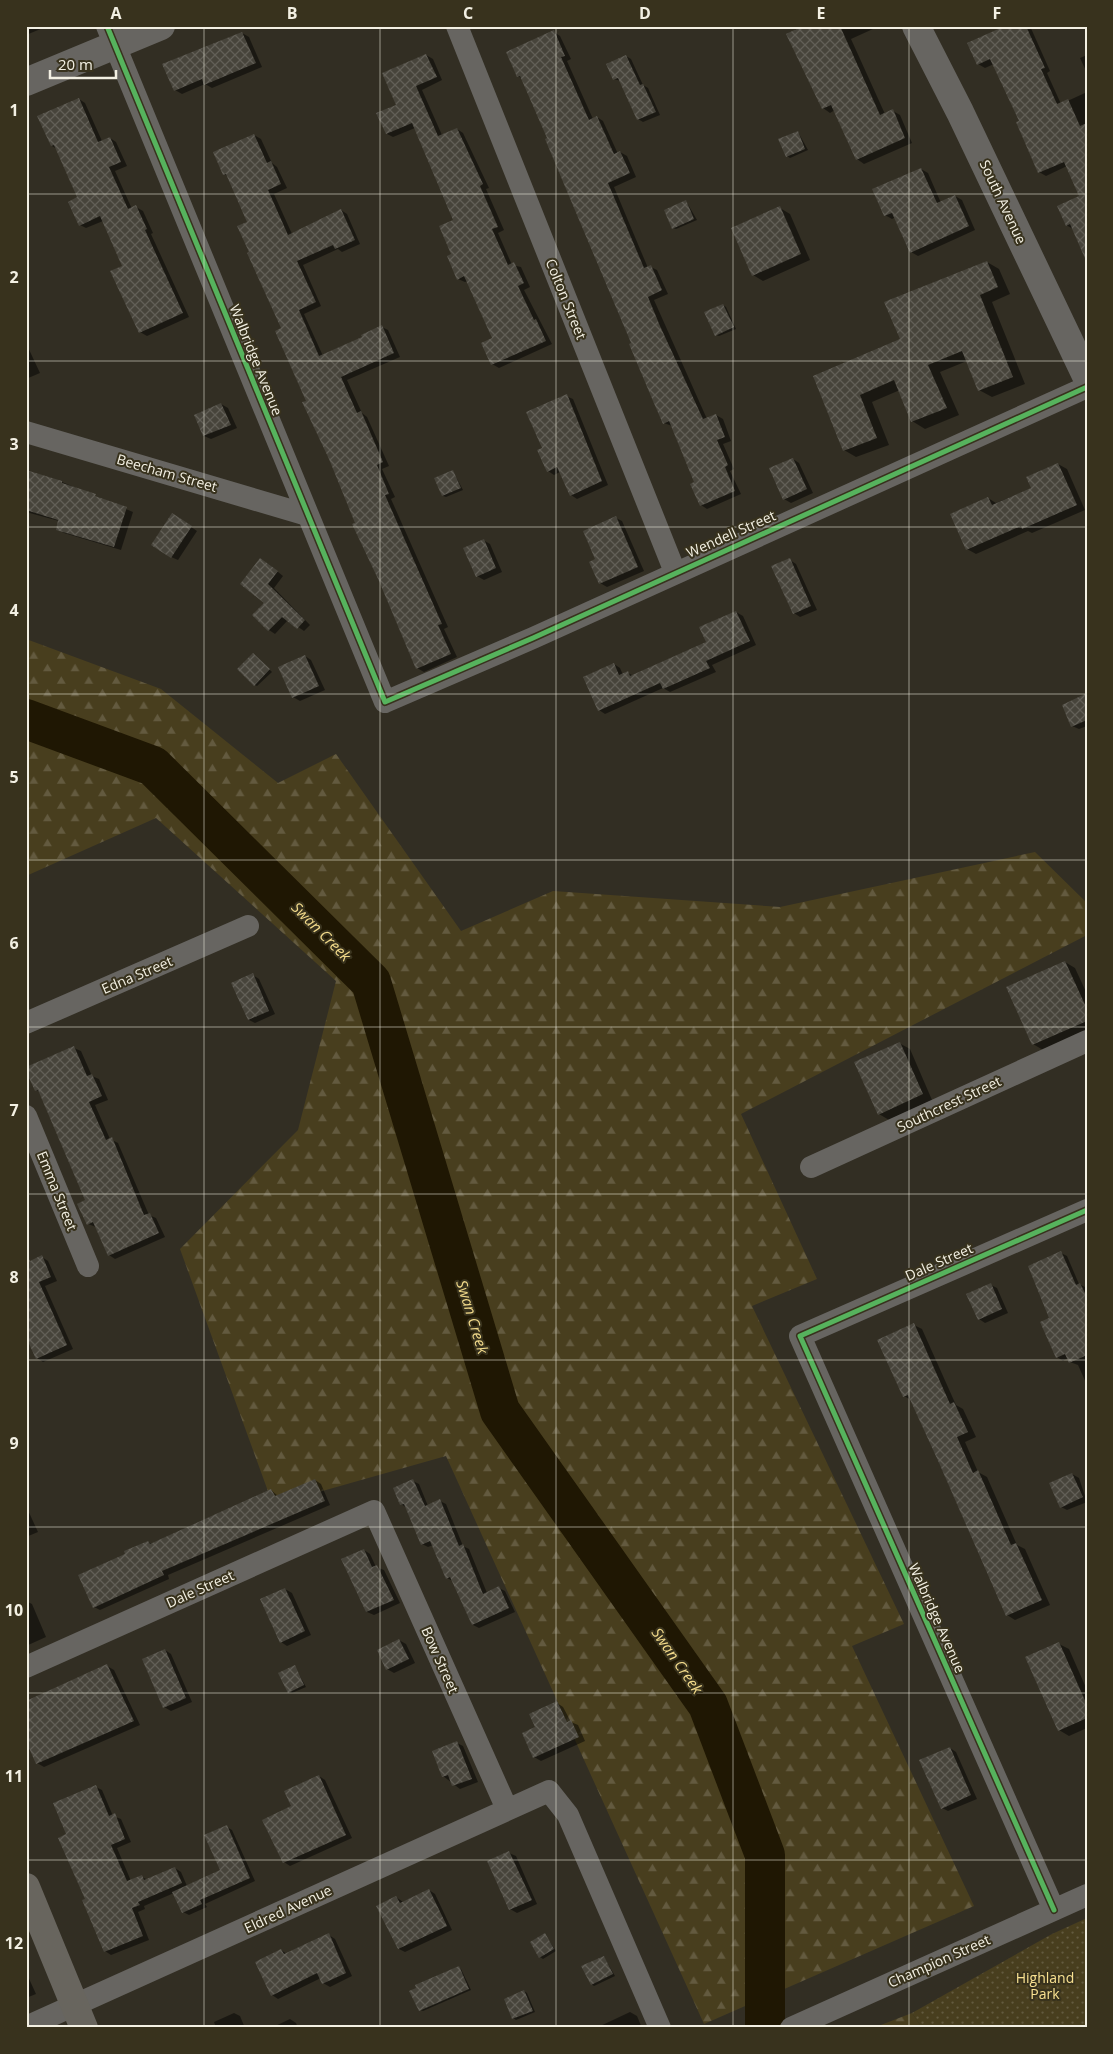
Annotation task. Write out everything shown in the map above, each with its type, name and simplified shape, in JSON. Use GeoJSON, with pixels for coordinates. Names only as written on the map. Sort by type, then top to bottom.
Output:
{"type":"FeatureCollection","features":[{"type":"Feature","properties":{"kind":"main road"},"geometry":{"type":"LineString","coordinates":[[26,1887],[79,2016]]}},
{"type":"Feature","properties":{"kind":"street"},"geometry":{"type":"LineString","coordinates":[[26,82],[111,36],[161,26]]}},
{"type":"Feature","properties":{"kind":"street","name":"Colton Street"},"geometry":{"type":"LineString","coordinates":[[457,26],[675,572]]}},
{"type":"Feature","properties":{"kind":"street","name":"South Avenue"},"geometry":{"type":"LineString","coordinates":[[916,26],[960,112],[1087,378]]}},
{"type":"Feature","properties":{"kind":"street","name":"Walbridge Avenue"},"geometry":{"type":"LineString","coordinates":[[111,36],[384,702]]}},
{"type":"Feature","properties":{"kind":"street","name":"Wendell Street"},"geometry":{"type":"LineString","coordinates":[[384,702],[533,638],[675,572],[1087,387]]}},
{"type":"Feature","properties":{"kind":"street","name":"Beecham Street"},"geometry":{"type":"LineString","coordinates":[[26,432],[307,515]]}},
{"type":"Feature","properties":{"kind":"street","name":"Edna Street"},"geometry":{"type":"LineString","coordinates":[[26,1023],[248,926]]}},
{"type":"Feature","properties":{"kind":"street","name":"Southcrest Street"},"geometry":{"type":"LineString","coordinates":[[811,1167],[1087,1041]]}},
{"type":"Feature","properties":{"kind":"street","name":"Emma Street"},"geometry":{"type":"LineString","coordinates":[[26,1116],[88,1266]]}},
{"type":"Feature","properties":{"kind":"street","name":"Dale Street"},"geometry":{"type":"LineString","coordinates":[[800,1336],[1087,1210]]}},
{"type":"Feature","properties":{"kind":"street","name":"Walbridge Avenue"},"geometry":{"type":"LineString","coordinates":[[800,1336],[1054,1910]]}},
{"type":"Feature","properties":{"kind":"street","name":"Dale Street"},"geometry":{"type":"LineString","coordinates":[[26,1667],[374,1511]]}},
{"type":"Feature","properties":{"kind":"street","name":"Bow Street"},"geometry":{"type":"LineString","coordinates":[[374,1511],[507,1808]]}},
{"type":"Feature","properties":{"kind":"street","name":"Eldred Avenue"},"geometry":{"type":"LineString","coordinates":[[26,2027],[79,2016],[507,1808],[549,1791],[568,1814],[660,2028]]}},
{"type":"Feature","properties":{"kind":"street","name":"Champion Street"},"geometry":{"type":"LineString","coordinates":[[792,2028],[1087,1895]]}},
{"type":"Feature","properties":{"kind":"green space"},"geometry":{"type":"Polygon","coordinates":[[[26,639],[161,689],[278,783],[336,754],[461,931],[553,891],[780,907],[1035,852],[1087,903],[1087,935],[741,1114],[817,1279],[752,1306],[904,1624],[852,1646],[974,1906],[704,2024],[446,1456],[273,1505],[180,1249],[298,1130],[336,981],[156,818],[26,876],[26,639]]]}},
{"type":"Feature","properties":{"kind":"green space","name":"Highland Park"},"geometry":{"type":"Polygon","coordinates":[[[1087,1918],[1087,2028],[922,2028],[912,2013],[1052,1934],[1087,1918]]]}},
{"type":"Feature","properties":{"kind":"green space"},"geometry":{"type":"Polygon","coordinates":[[[912,2013],[922,2028],[873,2028],[912,2013]]]}},
{"type":"Feature","properties":{"kind":"building"},"geometry":{"type":"Polygon","coordinates":[[[803,26],[840,26],[880,115],[893,109],[905,138],[856,160],[831,105],[822,109],[786,34],[803,26]]]}},
{"type":"Feature","properties":{"kind":"building"},"geometry":{"type":"Polygon","coordinates":[[[1005,26],[1026,26],[1045,68],[1041,69],[1057,104],[1068,99],[1080,126],[1087,123],[1087,263],[1070,224],[1066,226],[1057,206],[1079,196],[1064,162],[1038,173],[1016,122],[1019,121],[990,59],[977,65],[967,43],[1005,26]]]}},
{"type":"Feature","properties":{"kind":"building"},"geometry":{"type":"Polygon","coordinates":[[[554,30],[565,56],[561,57],[589,120],[597,116],[614,154],[620,151],[630,173],[608,183],[644,268],[651,265],[662,290],[648,297],[660,326],[703,419],[716,414],[725,437],[717,440],[728,465],[725,467],[735,491],[700,506],[690,484],[694,482],[669,421],[663,424],[545,139],[547,138],[520,76],[517,77],[506,52],[554,30]]]}},
{"type":"Feature","properties":{"kind":"building"},"geometry":{"type":"Polygon","coordinates":[[[242,32],[256,63],[204,85],[202,79],[174,91],[162,64],[242,32]]]}},
{"type":"Feature","properties":{"kind":"building"},"geometry":{"type":"Polygon","coordinates":[[[426,54],[437,77],[416,86],[438,136],[457,128],[483,184],[480,186],[498,227],[492,229],[508,265],[514,262],[524,283],[518,286],[546,341],[491,365],[481,343],[492,338],[464,276],[457,280],[447,256],[451,254],[439,226],[453,220],[412,123],[386,134],[376,113],[396,105],[382,73],[426,54]]]}},
{"type":"Feature","properties":{"kind":"building"},"geometry":{"type":"Polygon","coordinates":[[[626,55],[640,85],[643,84],[656,112],[637,120],[618,78],[613,80],[606,64],[626,55]]]}},
{"type":"Feature","properties":{"kind":"building"},"geometry":{"type":"Polygon","coordinates":[[[79,98],[98,142],[110,137],[121,162],[109,167],[128,209],[136,205],[147,229],[145,230],[183,313],[139,333],[110,271],[122,266],[100,216],[79,226],[68,202],[77,197],[54,145],[51,146],[37,116],[79,98]]]}},
{"type":"Feature","properties":{"kind":"building"},"geometry":{"type":"Polygon","coordinates":[[[798,131],[805,149],[786,157],[778,139],[798,131]]]}},
{"type":"Feature","properties":{"kind":"building"},"geometry":{"type":"Polygon","coordinates":[[[254,134],[267,163],[271,161],[281,184],[268,190],[288,235],[341,209],[355,240],[335,249],[333,245],[297,261],[316,302],[299,310],[319,356],[362,337],[361,335],[382,325],[394,353],[341,377],[357,413],[361,411],[383,462],[377,465],[389,494],[385,495],[442,624],[438,625],[451,654],[416,669],[379,581],[352,524],[355,523],[329,459],[302,402],[306,401],[275,331],[281,328],[247,253],[249,252],[237,226],[247,222],[226,174],[223,175],[213,152],[254,134]]]}},
{"type":"Feature","properties":{"kind":"building"},"geometry":{"type":"Polygon","coordinates":[[[921,168],[937,203],[955,195],[969,226],[910,253],[892,213],[884,216],[872,189],[921,168]]]}},
{"type":"Feature","properties":{"kind":"building"},"geometry":{"type":"Polygon","coordinates":[[[686,200],[694,219],[672,229],[664,210],[686,200]]]}},
{"type":"Feature","properties":{"kind":"building"},"geometry":{"type":"Polygon","coordinates":[[[780,206],[801,254],[752,276],[731,228],[780,206]]]}},
{"type":"Feature","properties":{"kind":"building"},"geometry":{"type":"Polygon","coordinates":[[[987,261],[998,287],[980,295],[1013,377],[978,391],[962,351],[928,365],[947,408],[911,422],[894,380],[860,395],[877,438],[843,451],[813,376],[900,339],[884,302],[987,261]]]}},
{"type":"Feature","properties":{"kind":"building"},"geometry":{"type":"Polygon","coordinates":[[[723,304],[734,327],[715,336],[704,312],[723,304]]]}},
{"type":"Feature","properties":{"kind":"building"},"geometry":{"type":"Polygon","coordinates":[[[567,394],[602,481],[570,496],[557,467],[547,472],[537,450],[542,448],[526,412],[567,394]]]}},
{"type":"Feature","properties":{"kind":"building"},"geometry":{"type":"Polygon","coordinates":[[[221,403],[231,425],[203,436],[194,415],[221,403]]]}},
{"type":"Feature","properties":{"kind":"building"},"geometry":{"type":"Polygon","coordinates":[[[793,458],[807,489],[783,500],[769,468],[793,458]]]}},
{"type":"Feature","properties":{"kind":"building"},"geometry":{"type":"Polygon","coordinates":[[[1058,463],[1077,505],[1022,529],[1021,526],[966,550],[950,514],[988,497],[992,505],[1031,488],[1026,477],[1058,463]]]}},
{"type":"Feature","properties":{"kind":"building"},"geometry":{"type":"Polygon","coordinates":[[[26,470],[62,481],[62,483],[127,507],[114,547],[56,530],[58,520],[26,510],[26,470]]]}},
{"type":"Feature","properties":{"kind":"building"},"geometry":{"type":"Polygon","coordinates":[[[453,470],[461,488],[442,496],[434,478],[453,470]]]}},
{"type":"Feature","properties":{"kind":"building"},"geometry":{"type":"Polygon","coordinates":[[[172,513],[192,526],[171,558],[151,545],[172,513]]]}},
{"type":"Feature","properties":{"kind":"building"},"geometry":{"type":"Polygon","coordinates":[[[616,516],[638,567],[599,584],[589,562],[595,559],[583,531],[616,516]]]}},
{"type":"Feature","properties":{"kind":"building"},"geometry":{"type":"Polygon","coordinates":[[[484,539],[496,568],[476,577],[463,548],[484,539]]]}},
{"type":"Feature","properties":{"kind":"building"},"geometry":{"type":"Polygon","coordinates":[[[260,558],[278,571],[268,584],[305,620],[297,629],[282,617],[268,631],[252,615],[264,603],[240,584],[260,558]]]}},
{"type":"Feature","properties":{"kind":"building"},"geometry":{"type":"Polygon","coordinates":[[[790,558],[811,606],[793,614],[771,566],[790,558]]]}},
{"type":"Feature","properties":{"kind":"building"},"geometry":{"type":"Polygon","coordinates":[[[736,611],[750,641],[706,661],[710,668],[663,689],[660,683],[598,711],[583,677],[614,663],[619,675],[628,671],[630,676],[706,642],[699,627],[736,611]]]}},
{"type":"Feature","properties":{"kind":"building"},"geometry":{"type":"Polygon","coordinates":[[[253,653],[270,669],[254,686],[237,669],[253,653]]]}},
{"type":"Feature","properties":{"kind":"building"},"geometry":{"type":"Polygon","coordinates":[[[305,655],[319,686],[292,698],[278,667],[305,655]]]}},
{"type":"Feature","properties":{"kind":"building"},"geometry":{"type":"Polygon","coordinates":[[[1087,693],[1087,720],[1071,727],[1062,705],[1087,693]]]}},
{"type":"Feature","properties":{"kind":"building"},"geometry":{"type":"Polygon","coordinates":[[[1065,961],[1087,1009],[1087,1021],[1032,1045],[1006,987],[1065,961]]]}},
{"type":"Feature","properties":{"kind":"building"},"geometry":{"type":"Polygon","coordinates":[[[253,973],[269,1011],[248,1020],[231,983],[253,973]]]}},
{"type":"Feature","properties":{"kind":"building"},"geometry":{"type":"Polygon","coordinates":[[[900,1042],[923,1094],[878,1115],[854,1062],[900,1042]]]}},
{"type":"Feature","properties":{"kind":"building"},"geometry":{"type":"Polygon","coordinates":[[[74,1046],[87,1076],[92,1074],[102,1096],[89,1102],[106,1140],[112,1137],[144,1215],[150,1213],[159,1233],[108,1256],[93,1222],[87,1225],[77,1204],[85,1200],[38,1090],[35,1091],[26,1071],[26,1067],[74,1046]]]}},
{"type":"Feature","properties":{"kind":"building"},"geometry":{"type":"Polygon","coordinates":[[[1061,1251],[1076,1285],[1080,1283],[1087,1297],[1087,1355],[1069,1363],[1065,1354],[1056,1358],[1040,1322],[1049,1318],[1028,1266],[1061,1251]]]}},
{"type":"Feature","properties":{"kind":"building"},"geometry":{"type":"Polygon","coordinates":[[[26,1254],[30,1261],[42,1255],[51,1277],[39,1282],[67,1345],[36,1359],[26,1337],[26,1254]]]}},
{"type":"Feature","properties":{"kind":"building"},"geometry":{"type":"Polygon","coordinates":[[[991,1283],[1002,1309],[978,1320],[966,1294],[991,1283]]]}},
{"type":"Feature","properties":{"kind":"building"},"geometry":{"type":"Polygon","coordinates":[[[914,1323],[950,1404],[954,1402],[968,1432],[957,1437],[973,1473],[978,1470],[1011,1545],[1016,1543],[1042,1600],[1006,1616],[908,1395],[903,1397],[877,1340],[914,1323]]]}},
{"type":"Feature","properties":{"kind":"building"},"geometry":{"type":"Polygon","coordinates":[[[1072,1473],[1083,1497],[1060,1508],[1049,1483],[1072,1473]]]}},
{"type":"Feature","properties":{"kind":"building"},"geometry":{"type":"Polygon","coordinates":[[[315,1479],[325,1501],[162,1571],[164,1575],[93,1608],[78,1575],[125,1554],[124,1551],[148,1541],[150,1544],[271,1489],[275,1496],[315,1479]]]}},
{"type":"Feature","properties":{"kind":"building"},"geometry":{"type":"Polygon","coordinates":[[[413,1479],[425,1506],[440,1499],[459,1546],[463,1544],[483,1594],[499,1586],[509,1608],[472,1625],[450,1577],[446,1579],[430,1541],[421,1545],[404,1504],[400,1505],[393,1488],[413,1479]]]}},
{"type":"Feature","properties":{"kind":"building"},"geometry":{"type":"Polygon","coordinates":[[[364,1549],[372,1567],[377,1565],[394,1600],[366,1612],[341,1559],[364,1549]]]}},
{"type":"Feature","properties":{"kind":"building"},"geometry":{"type":"Polygon","coordinates":[[[285,1588],[305,1631],[280,1643],[260,1599],[285,1588]]]}},
{"type":"Feature","properties":{"kind":"building"},"geometry":{"type":"Polygon","coordinates":[[[399,1639],[409,1659],[386,1670],[377,1650],[399,1639]]]}},
{"type":"Feature","properties":{"kind":"building"},"geometry":{"type":"Polygon","coordinates":[[[1059,1642],[1087,1705],[1087,1718],[1058,1731],[1025,1657],[1059,1642]]]}},
{"type":"Feature","properties":{"kind":"building"},"geometry":{"type":"Polygon","coordinates":[[[165,1649],[186,1698],[163,1708],[142,1659],[165,1649]]]}},
{"type":"Feature","properties":{"kind":"building"},"geometry":{"type":"Polygon","coordinates":[[[107,1664],[134,1721],[36,1764],[26,1741],[26,1701],[107,1664]]]}},
{"type":"Feature","properties":{"kind":"building"},"geometry":{"type":"Polygon","coordinates":[[[295,1665],[304,1685],[288,1693],[278,1673],[295,1665]]]}},
{"type":"Feature","properties":{"kind":"building"},"geometry":{"type":"Polygon","coordinates":[[[557,1701],[567,1722],[571,1720],[579,1737],[533,1758],[522,1733],[535,1727],[529,1714],[557,1701]]]}},
{"type":"Feature","properties":{"kind":"building"},"geometry":{"type":"Polygon","coordinates":[[[457,1741],[472,1779],[452,1786],[448,1775],[442,1777],[432,1751],[457,1741]]]}},
{"type":"Feature","properties":{"kind":"building"},"geometry":{"type":"Polygon","coordinates":[[[950,1747],[971,1795],[941,1809],[919,1760],[950,1747]]]}},
{"type":"Feature","properties":{"kind":"building"},"geometry":{"type":"Polygon","coordinates":[[[319,1775],[346,1835],[283,1863],[262,1820],[291,1806],[284,1791],[319,1775]]]}},
{"type":"Feature","properties":{"kind":"building"},"geometry":{"type":"Polygon","coordinates":[[[96,1785],[109,1816],[115,1813],[125,1839],[111,1845],[127,1881],[142,1875],[144,1880],[175,1867],[182,1883],[138,1902],[140,1905],[132,1908],[143,1936],[104,1952],[82,1900],[85,1899],[58,1838],[66,1834],[53,1803],[96,1785]]]}},
{"type":"Feature","properties":{"kind":"building"},"geometry":{"type":"Polygon","coordinates":[[[227,1825],[250,1878],[200,1900],[202,1904],[182,1913],[172,1892],[220,1870],[204,1835],[227,1825]]]}},
{"type":"Feature","properties":{"kind":"building"},"geometry":{"type":"Polygon","coordinates":[[[509,1851],[532,1900],[509,1910],[487,1861],[509,1851]]]}},
{"type":"Feature","properties":{"kind":"building"},"geometry":{"type":"Polygon","coordinates":[[[429,1889],[447,1926],[398,1949],[376,1906],[396,1896],[400,1903],[429,1889]]]}},
{"type":"Feature","properties":{"kind":"building"},"geometry":{"type":"Polygon","coordinates":[[[329,1933],[346,1973],[322,1984],[317,1973],[271,1996],[255,1962],[281,1949],[284,1954],[329,1933]]]}},
{"type":"Feature","properties":{"kind":"building"},"geometry":{"type":"Polygon","coordinates":[[[545,1933],[554,1949],[539,1958],[530,1942],[545,1933]]]}},
{"type":"Feature","properties":{"kind":"building"},"geometry":{"type":"Polygon","coordinates":[[[604,1956],[613,1974],[591,1985],[581,1966],[604,1956]]]}},
{"type":"Feature","properties":{"kind":"building"},"geometry":{"type":"Polygon","coordinates":[[[459,1966],[469,1989],[419,2011],[409,1991],[416,1988],[415,1985],[459,1966]]]}},
{"type":"Feature","properties":{"kind":"building"},"geometry":{"type":"Polygon","coordinates":[[[524,1990],[533,2011],[512,2019],[504,1999],[524,1990]]]}},
{"type":"Feature","properties":{"kind":"waterway","name":"Swan Creek"},"geometry":{"type":"LineString","coordinates":[[26,719],[153,766],[371,982],[500,1411],[708,1705],[765,1855],[765,2028]]}},
{"type":"Feature","properties":{"kind":"cycle path"},"geometry":{"type":"LineString","coordinates":[[107,26],[385,702],[533,638],[1087,387]]}},
{"type":"Feature","properties":{"kind":"cycle path"},"geometry":{"type":"LineString","coordinates":[[1054,1910],[800,1336],[1087,1210]]}}]}
